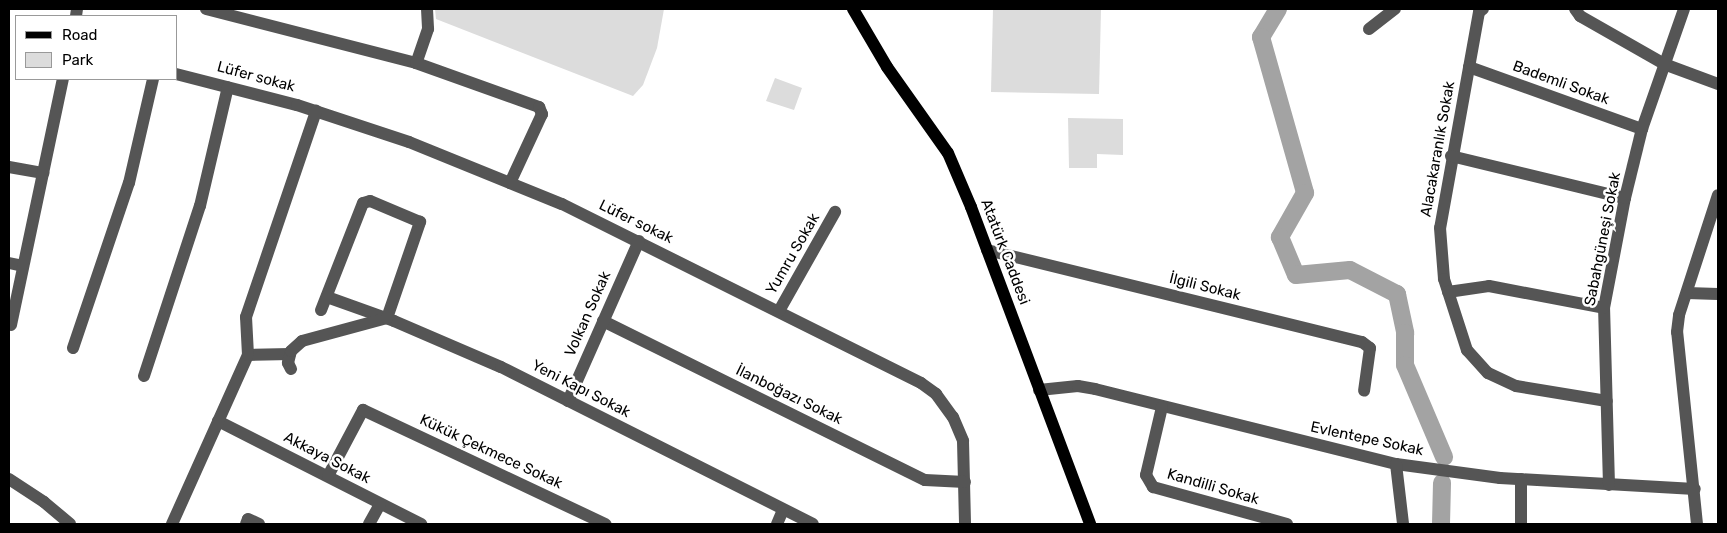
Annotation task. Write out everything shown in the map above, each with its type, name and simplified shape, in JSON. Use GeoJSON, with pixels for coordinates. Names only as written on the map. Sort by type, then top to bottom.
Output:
{"type":"FeatureCollection","features":[{"type":"Feature","properties":{"kind":"main road","name":"Atatürk Caddesi"},"geometry":{"type":"LineString","coordinates":[[852,9],[887,67],[948,153],[987,250],[1090,524]]}},
{"type":"Feature","properties":{"kind":"street"},"geometry":{"type":"LineString","coordinates":[[206,9],[416,63],[539,107],[542,114],[510,183]]}},
{"type":"Feature","properties":{"kind":"street"},"geometry":{"type":"LineString","coordinates":[[1370,29],[1395,9]]}},
{"type":"Feature","properties":{"kind":"street","name":"Alacakaranlık Sokak"},"geometry":{"type":"LineString","coordinates":[[1483,9],[1479,12],[1451,156],[1440,228],[1448,292],[1467,350],[1488,373],[1516,386],[1607,401]]}},
{"type":"Feature","properties":{"kind":"street"},"geometry":{"type":"LineString","coordinates":[[1575,9],[1580,16],[1664,64],[1718,84]]}},
{"type":"Feature","properties":{"kind":"street","name":"Sabahgüneşi Sokak"},"geometry":{"type":"LineString","coordinates":[[1609,485],[1604,308],[1625,198],[1642,129],[1684,9]]}},
{"type":"Feature","properties":{"kind":"street"},"geometry":{"type":"LineString","coordinates":[[416,63],[428,14]]}},
{"type":"Feature","properties":{"kind":"street","name":"Bademli Sokak"},"geometry":{"type":"LineString","coordinates":[[1469,67],[1642,129]]}},
{"type":"Feature","properties":{"kind":"street","name":"Lüfer sokak"},"geometry":{"type":"LineString","coordinates":[[178,74],[316,111],[409,142],[510,183],[639,241],[920,383],[936,394],[953,418],[963,441],[965,524]]}},
{"type":"Feature","properties":{"kind":"street"},"geometry":{"type":"LineString","coordinates":[[11,325],[63,80]]}},
{"type":"Feature","properties":{"kind":"street"},"geometry":{"type":"LineString","coordinates":[[73,348],[129,183],[153,80]]}},
{"type":"Feature","properties":{"kind":"street"},"geometry":{"type":"LineString","coordinates":[[144,376],[200,206],[228,87]]}},
{"type":"Feature","properties":{"kind":"street"},"geometry":{"type":"LineString","coordinates":[[172,524],[248,355],[246,317],[316,111]]}},
{"type":"Feature","properties":{"kind":"street"},"geometry":{"type":"LineString","coordinates":[[1451,156],[1625,198]]}},
{"type":"Feature","properties":{"kind":"street"},"geometry":{"type":"LineString","coordinates":[[9,167],[43,173]]}},
{"type":"Feature","properties":{"kind":"street"},"geometry":{"type":"LineString","coordinates":[[1696,524],[1695,489],[1677,332],[1686,293],[1715,214],[1718,195]]}},
{"type":"Feature","properties":{"kind":"street"},"geometry":{"type":"LineString","coordinates":[[291,369],[288,363],[290,354],[302,341],[387,318],[420,222],[370,201],[363,202],[321,310]]}},
{"type":"Feature","properties":{"kind":"street","name":"Yumru Sokak"},"geometry":{"type":"LineString","coordinates":[[779,311],[835,212]]}},
{"type":"Feature","properties":{"kind":"street","name":"Volkan Sokak"},"geometry":{"type":"LineString","coordinates":[[568,400],[639,241]]}},
{"type":"Feature","properties":{"kind":"street","name":"İlgili Sokak"},"geometry":{"type":"LineString","coordinates":[[987,250],[1362,342],[1370,348],[1364,391]]}},
{"type":"Feature","properties":{"kind":"street"},"geometry":{"type":"LineString","coordinates":[[9,263],[23,266]]}},
{"type":"Feature","properties":{"kind":"street"},"geometry":{"type":"LineString","coordinates":[[1448,292],[1496,287],[1604,308]]}},
{"type":"Feature","properties":{"kind":"street"},"geometry":{"type":"LineString","coordinates":[[1686,293],[1718,294]]}},
{"type":"Feature","properties":{"kind":"street","name":"Yeni Kapı Sokak"},"geometry":{"type":"LineString","coordinates":[[327,297],[387,318],[501,367],[813,524]]}},
{"type":"Feature","properties":{"kind":"street","name":"İlanboğazı Sokak"},"geometry":{"type":"LineString","coordinates":[[603,322],[925,480],[965,482]]}},
{"type":"Feature","properties":{"kind":"street"},"geometry":{"type":"LineString","coordinates":[[248,355],[290,354]]}},
{"type":"Feature","properties":{"kind":"street","name":"Evlentepe Sokak"},"geometry":{"type":"LineString","coordinates":[[1039,390],[1078,386],[1096,389],[1396,464],[1521,479],[1695,489]]}},
{"type":"Feature","properties":{"kind":"street","name":"Kandilli Sokak"},"geometry":{"type":"LineString","coordinates":[[1162,407],[1146,475],[1153,487],[1286,524]]}},
{"type":"Feature","properties":{"kind":"street","name":"Kükük Çekmece Sokak"},"geometry":{"type":"LineString","coordinates":[[328,476],[363,410],[605,524]]}},
{"type":"Feature","properties":{"kind":"street","name":"Akkaya Sokak"},"geometry":{"type":"LineString","coordinates":[[218,421],[421,524]]}},
{"type":"Feature","properties":{"kind":"street"},"geometry":{"type":"LineString","coordinates":[[1396,464],[1403,524]]}},
{"type":"Feature","properties":{"kind":"street"},"geometry":{"type":"LineString","coordinates":[[9,479],[70,524]]}},
{"type":"Feature","properties":{"kind":"street"},"geometry":{"type":"LineString","coordinates":[[1521,479],[1521,524]]}},
{"type":"Feature","properties":{"kind":"street"},"geometry":{"type":"LineString","coordinates":[[369,524],[380,504]]}},
{"type":"Feature","properties":{"kind":"street"},"geometry":{"type":"LineString","coordinates":[[777,524],[783,510]]}},
{"type":"Feature","properties":{"kind":"street"},"geometry":{"type":"LineString","coordinates":[[246,524],[248,520],[259,524]]}},
{"type":"Feature","properties":{"kind":"green space"},"geometry":{"type":"Polygon","coordinates":[[[435,9],[664,9],[657,48],[643,85],[633,96],[436,19],[435,9]]]}},
{"type":"Feature","properties":{"kind":"green space"},"geometry":{"type":"Polygon","coordinates":[[[993,9],[1101,9],[1099,94],[991,92],[993,9]]]}},
{"type":"Feature","properties":{"kind":"green space"},"geometry":{"type":"Polygon","coordinates":[[[775,78],[802,88],[794,110],[766,101],[775,78]]]}},
{"type":"Feature","properties":{"kind":"green space"},"geometry":{"type":"Polygon","coordinates":[[[1068,118],[1123,119],[1123,155],[1097,154],[1097,168],[1069,168],[1068,118]]]}},
{"type":"Feature","properties":{"kind":"waterway"},"geometry":{"type":"LineString","coordinates":[[1278,9],[1261,37],[1305,193],[1280,237],[1296,275],[1350,270],[1397,294],[1405,333],[1405,365],[1444,457]]}},
{"type":"Feature","properties":{"kind":"waterway"},"geometry":{"type":"LineString","coordinates":[[1441,524],[1442,483]]}}]}
